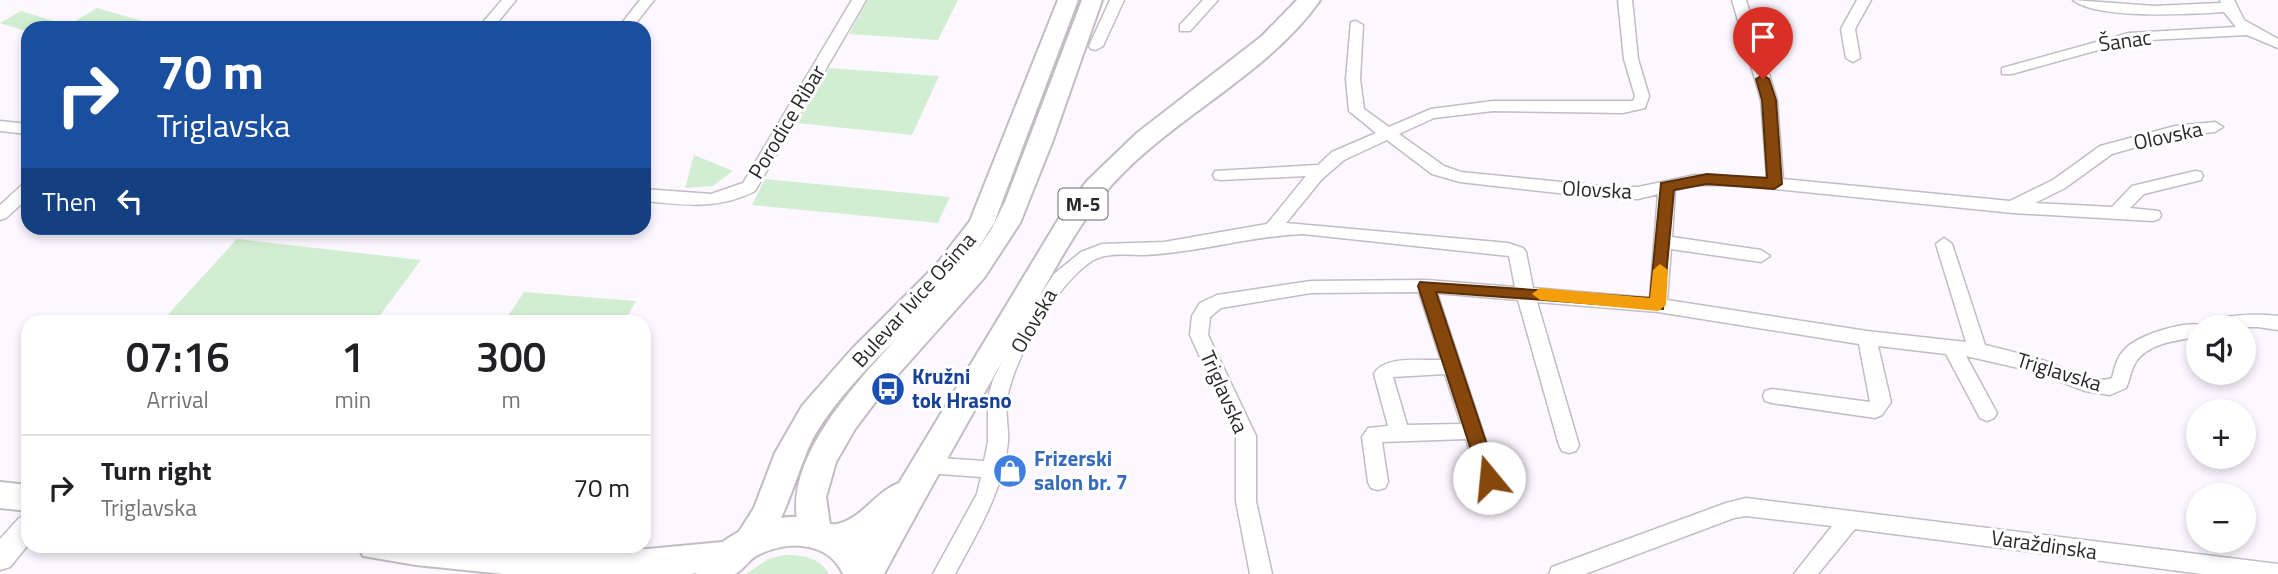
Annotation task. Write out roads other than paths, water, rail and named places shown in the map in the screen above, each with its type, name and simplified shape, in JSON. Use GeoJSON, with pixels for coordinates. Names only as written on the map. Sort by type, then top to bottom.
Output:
{"type":"FeatureCollection","features":[{"type":"Feature","properties":{"kind":"main road","name":"Bulevar Ivice Osima"},"geometry":{"type":"LineString","coordinates":[[731,557],[771,511],[790,454],[821,402],[923,296],[982,223],[1068,0]]}},
{"type":"Feature","properties":{"kind":"main road","name":"Bulevar Ivice Osima"},"geometry":{"type":"LineString","coordinates":[[825,536],[809,518],[808,499],[821,457],[850,411],[969,280],[996,243],[1013,212],[1041,142],[1092,0]]}},
{"type":"Feature","properties":{"kind":"main road","name":"M-5"},"geometry":{"type":"LineString","coordinates":[[866,574],[926,465],[1067,227],[1096,187],[1146,139],[1270,41],[1309,0]]}},
{"type":"Feature","properties":{"kind":"main road","name":"M-5"},"geometry":{"type":"LineString","coordinates":[[731,557],[771,534],[793,530],[825,536],[878,519],[926,465]]}},
{"type":"Feature","properties":{"kind":"main road"},"geometry":{"type":"LineString","coordinates":[[0,495],[21,497]]}},
{"type":"Feature","properties":{"kind":"main road"},"geometry":{"type":"LineString","coordinates":[[825,536],[848,551],[860,574]]}},
{"type":"Feature","properties":{"kind":"main road"},"geometry":{"type":"LineString","coordinates":[[424,553],[576,574],[668,572],[692,569],[731,557]]}},
{"type":"Feature","properties":{"kind":"street"},"geometry":{"type":"LineString","coordinates":[[491,21],[509,0]]}},
{"type":"Feature","properties":{"kind":"street"},"geometry":{"type":"LineString","coordinates":[[630,21],[647,0]]}},
{"type":"Feature","properties":{"kind":"street","name":"Porodice Ribar"},"geometry":{"type":"LineString","coordinates":[[651,196],[710,201],[736,195],[750,187],[859,0]]}},
{"type":"Feature","properties":{"kind":"street"},"geometry":{"type":"LineString","coordinates":[[1096,46],[1117,0]]}},
{"type":"Feature","properties":{"kind":"street"},"geometry":{"type":"LineString","coordinates":[[1185,28],[1211,0]]}},
{"type":"Feature","properties":{"kind":"street"},"geometry":{"type":"LineString","coordinates":[[1272,229],[1321,170],[1338,156],[1431,114],[1449,109],[1538,105],[1623,108],[1640,105],[1642,96],[1631,60],[1625,0]]}},
{"type":"Feature","properties":{"kind":"street"},"geometry":{"type":"LineString","coordinates":[[1739,0],[1769,100],[1774,184]]}},
{"type":"Feature","properties":{"kind":"street"},"geometry":{"type":"LineString","coordinates":[[1853,58],[1848,29],[1864,0]]}},
{"type":"Feature","properties":{"kind":"street"},"geometry":{"type":"LineString","coordinates":[[2080,0],[2119,9],[2180,11],[2228,4],[2247,32]]}},
{"type":"Feature","properties":{"kind":"street","name":"Olovska"},"geometry":{"type":"LineString","coordinates":[[1356,25],[1353,79],[1355,107],[1438,170],[1460,177],[1612,193],[1638,193],[1707,179],[2013,207],[2153,215]]}},
{"type":"Feature","properties":{"kind":"street","name":"Šanac"},"geometry":{"type":"LineString","coordinates":[[2007,71],[2129,37],[2247,32],[2278,44]]}},
{"type":"Feature","properties":{"kind":"street"},"geometry":{"type":"LineString","coordinates":[[0,126],[21,128]]}},
{"type":"Feature","properties":{"kind":"street","name":"Olovska"},"geometry":{"type":"LineString","coordinates":[[2013,207],[2059,184],[2106,150],[2175,131],[2215,127]]}},
{"type":"Feature","properties":{"kind":"street"},"geometry":{"type":"LineString","coordinates":[[1221,175],[1321,170]]}},
{"type":"Feature","properties":{"kind":"street"},"geometry":{"type":"LineString","coordinates":[[2116,214],[2138,190],[2195,176]]}},
{"type":"Feature","properties":{"kind":"street"},"geometry":{"type":"LineString","coordinates":[[1658,305],[1667,186]]}},
{"type":"Feature","properties":{"kind":"street"},"geometry":{"type":"LineString","coordinates":[[0,214],[21,195]]}},
{"type":"Feature","properties":{"kind":"street","name":"Olovska"},"geometry":{"type":"LineString","coordinates":[[944,574],[980,513],[994,470],[998,442],[997,398],[1002,380],[1052,288],[1074,265],[1087,256],[1114,247],[1164,248],[1272,229],[1303,228],[1508,249],[1517,252],[1525,292]]}},
{"type":"Feature","properties":{"kind":"street"},"geometry":{"type":"LineString","coordinates":[[1662,242],[1761,256]]}},
{"type":"Feature","properties":{"kind":"street"},"geometry":{"type":"LineString","coordinates":[[1944,244],[1978,350]]}},
{"type":"Feature","properties":{"kind":"street"},"geometry":{"type":"LineString","coordinates":[[1426,286],[1496,502]]}},
{"type":"Feature","properties":{"kind":"street","name":"Triglavska"},"geometry":{"type":"LineString","coordinates":[[1261,574],[1246,502],[1246,436],[1199,335],[1201,316],[1206,308],[1217,302],[1311,287],[1426,286],[1525,292],[1658,305],[1867,338],[1978,350],[2030,362],[2085,384],[2110,388],[2119,383],[2126,362],[2142,348],[2157,338],[2186,332]]}},
{"type":"Feature","properties":{"kind":"street"},"geometry":{"type":"LineString","coordinates":[[1525,292],[1569,445]]}},
{"type":"Feature","properties":{"kind":"street"},"geometry":{"type":"LineString","coordinates":[[2256,320],[2278,323]]}},
{"type":"Feature","properties":{"kind":"street"},"geometry":{"type":"LineString","coordinates":[[1772,396],[1875,410],[1881,402],[1867,338]]}},
{"type":"Feature","properties":{"kind":"street"},"geometry":{"type":"LineString","coordinates":[[1952,347],[1987,413]]}},
{"type":"Feature","properties":{"kind":"street"},"geometry":{"type":"LineString","coordinates":[[1400,433],[1383,374],[1388,370],[1454,366]]}},
{"type":"Feature","properties":{"kind":"street"},"geometry":{"type":"LineString","coordinates":[[1378,482],[1371,437],[1380,432],[1474,431]]}},
{"type":"Feature","properties":{"kind":"street"},"geometry":{"type":"LineString","coordinates":[[926,465],[994,470]]}},
{"type":"Feature","properties":{"kind":"street","name":"Varaždinska"},"geometry":{"type":"LineString","coordinates":[[1560,574],[1733,509],[1746,507],[2124,557],[2278,573]]}},
{"type":"Feature","properties":{"kind":"street"},"geometry":{"type":"LineString","coordinates":[[1805,574],[1852,519]]}},
{"type":"Feature","properties":{"kind":"street"},"geometry":{"type":"LineString","coordinates":[[0,558],[21,534]]}},
{"type":"Feature","properties":{"kind":"place","name":"Kružni tok Hrasno"},"geometry":{"type":"Point","coordinates":[888,389]}},
{"type":"Feature","properties":{"kind":"place","name":"Frizerski salon br. 7"},"geometry":{"type":"Point","coordinates":[1010,471]}}]}
